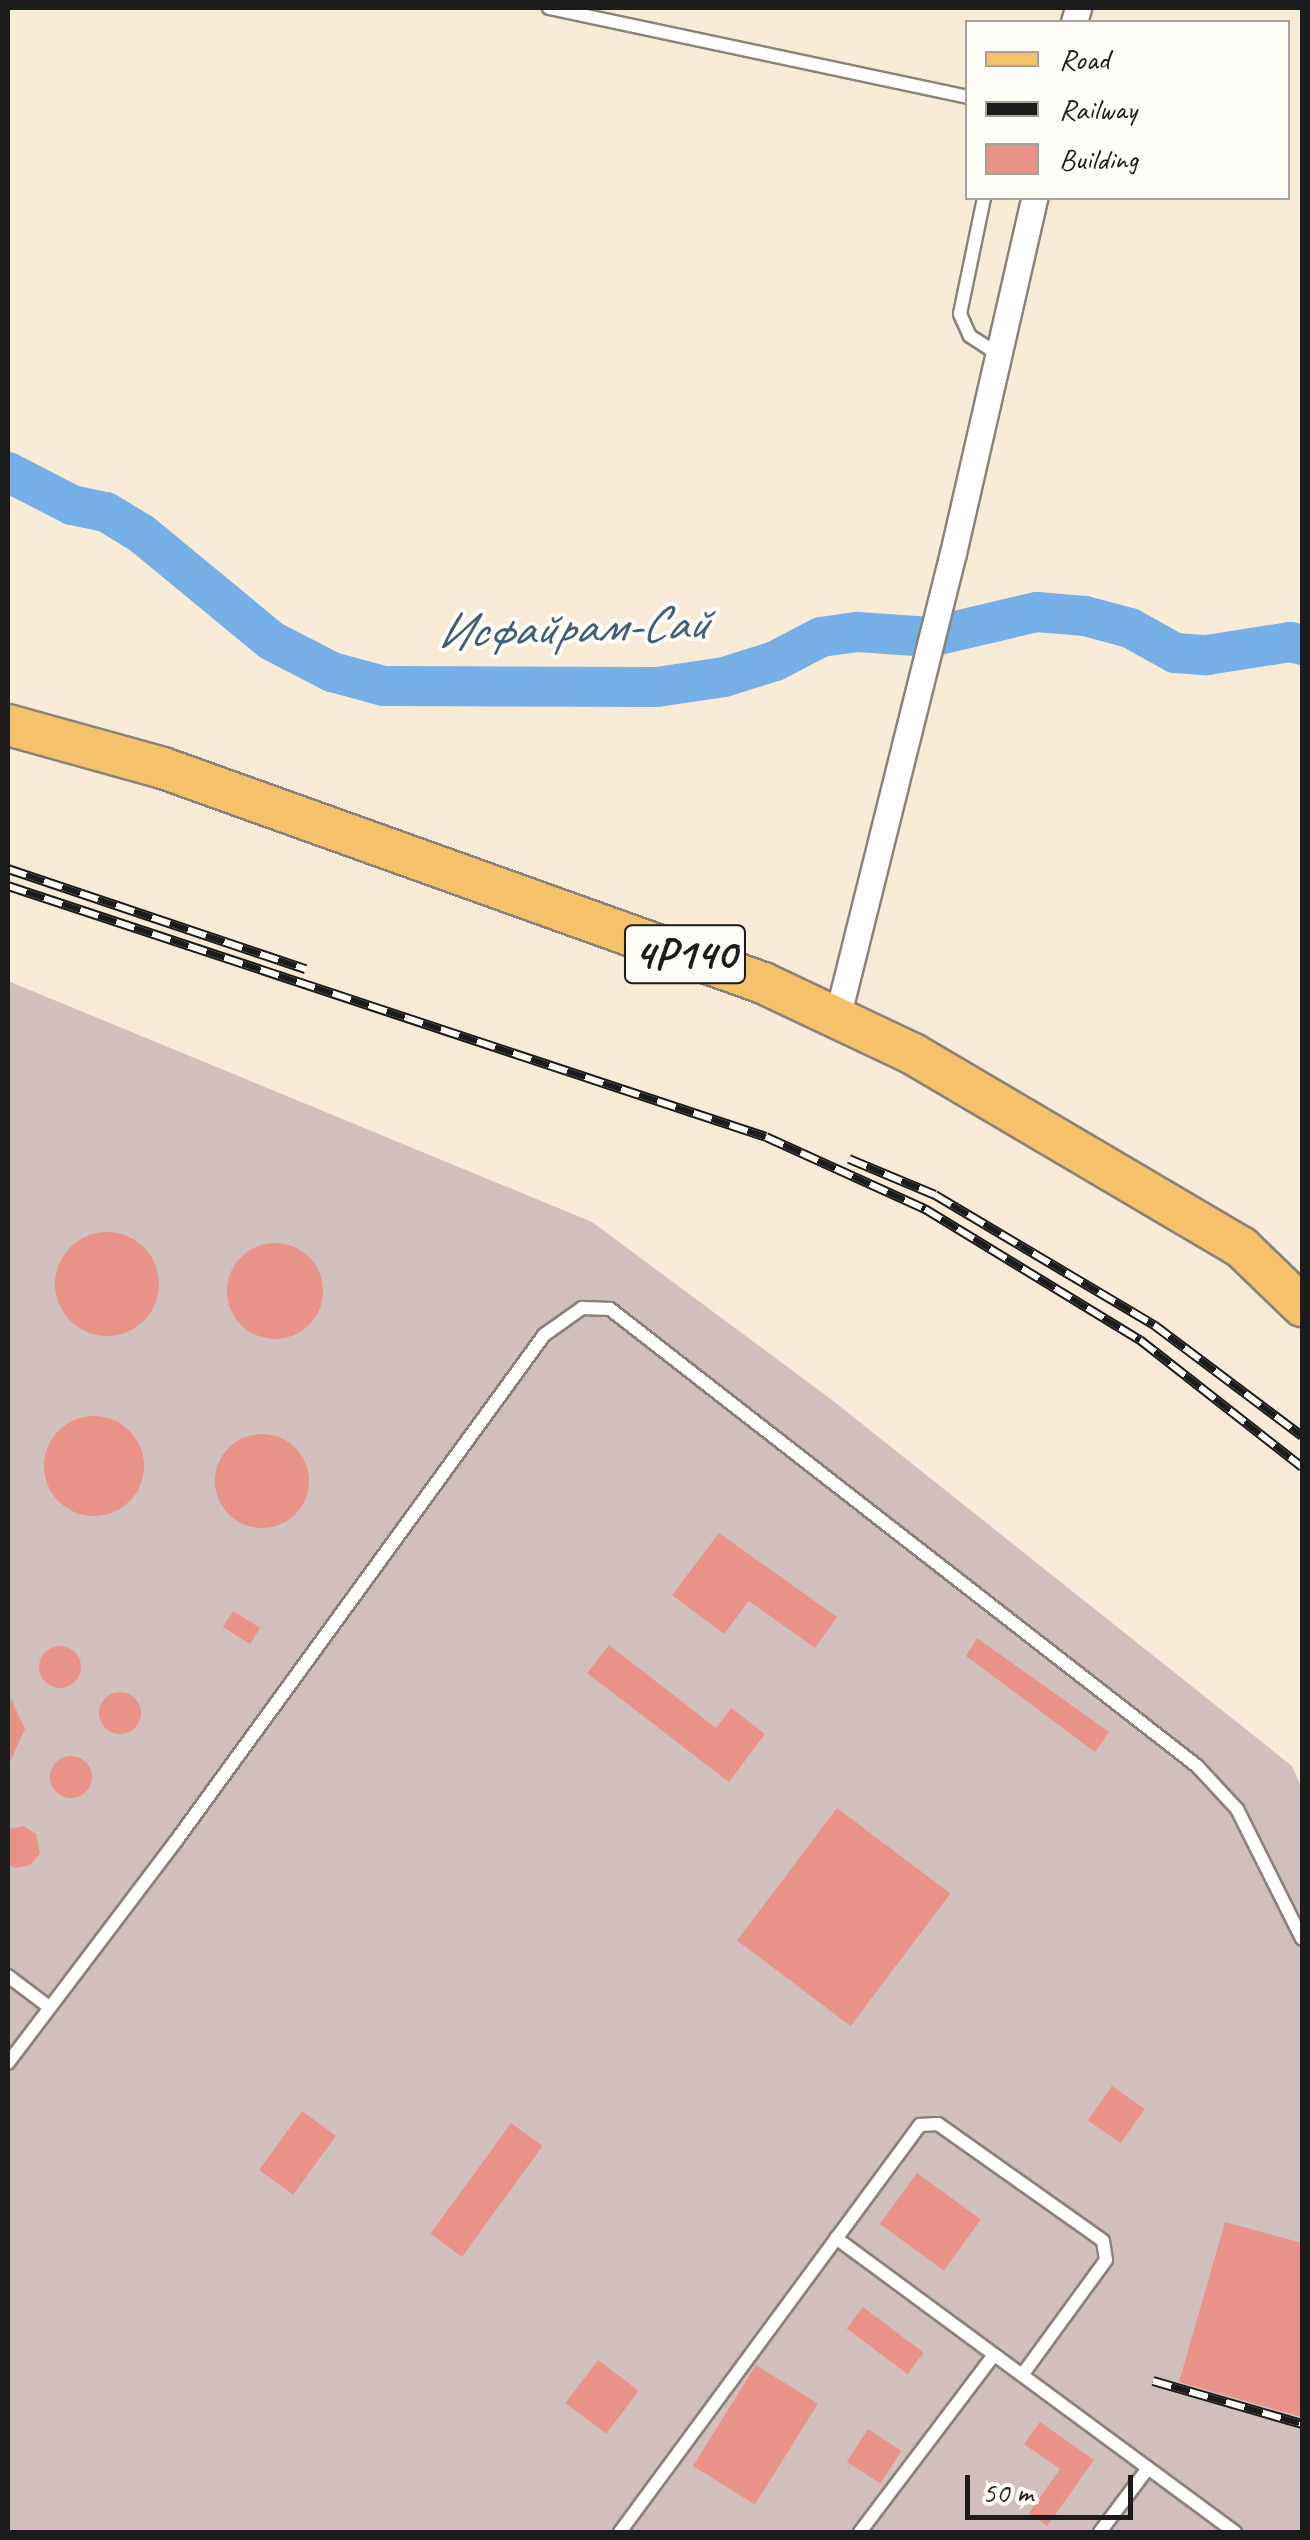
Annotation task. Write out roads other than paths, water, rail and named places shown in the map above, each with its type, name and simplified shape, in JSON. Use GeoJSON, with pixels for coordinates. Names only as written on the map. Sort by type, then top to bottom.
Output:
{"type":"FeatureCollection","features":[{"type":"Feature","properties":{"kind":"main road","name":"4P140"},"geometry":{"type":"LineString","coordinates":[[8,725],[164,768],[763,983],[913,1054],[1240,1247],[1302,1306]]}},
{"type":"Feature","properties":{"kind":"street"},"geometry":{"type":"LineString","coordinates":[[837,1018],[953,553],[1034,200]]}},
{"type":"Feature","properties":{"kind":"lane"},"geometry":{"type":"LineString","coordinates":[[549,8],[965,96]]}},
{"type":"Feature","properties":{"kind":"lane"},"geometry":{"type":"LineString","coordinates":[[984,200],[960,314],[970,336],[998,354]]}},
{"type":"Feature","properties":{"kind":"lane"},"geometry":{"type":"LineString","coordinates":[[8,2063],[544,1335],[582,1308],[610,1309],[1197,1766],[1237,1809],[1302,1940]]}},
{"type":"Feature","properties":{"kind":"lane"},"geometry":{"type":"LineString","coordinates":[[8,1976],[50,2007]]}},
{"type":"Feature","properties":{"kind":"lane"},"geometry":{"type":"LineString","coordinates":[[620,2532],[920,2124],[938,2124],[1103,2241],[1106,2260],[1022,2375]]}},
{"type":"Feature","properties":{"kind":"lane"},"geometry":{"type":"LineString","coordinates":[[836,2238],[1235,2532]]}},
{"type":"Feature","properties":{"kind":"lane"},"geometry":{"type":"LineString","coordinates":[[860,2532],[994,2354]]}},
{"type":"Feature","properties":{"kind":"lane"},"geometry":{"type":"LineString","coordinates":[[1100,2532],[1148,2468]]}},
{"type":"Feature","properties":{"kind":"waterway","name":"Исфайрам-Сай"},"geometry":{"type":"LineString","coordinates":[[8,472],[72,505],[106,512],[142,534],[272,641],[332,672],[384,686],[657,687],[724,677],[775,661],[821,637],[858,632],[930,637],[1037,612],[1085,616],[1130,628],[1175,653],[1207,655],[1290,642],[1302,645]]}},
{"type":"Feature","properties":{"kind":"railway"},"geometry":{"type":"LineString","coordinates":[[8,869],[306,969]]}},
{"type":"Feature","properties":{"kind":"railway"},"geometry":{"type":"LineString","coordinates":[[8,886],[766,1137],[925,1209],[1140,1340],[1302,1467]]}},
{"type":"Feature","properties":{"kind":"railway"},"geometry":{"type":"LineString","coordinates":[[849,1159],[935,1195],[1154,1325],[1302,1436]]}},
{"type":"Feature","properties":{"kind":"railway"},"geometry":{"type":"LineString","coordinates":[[1153,2381],[1302,2424]]}}]}
